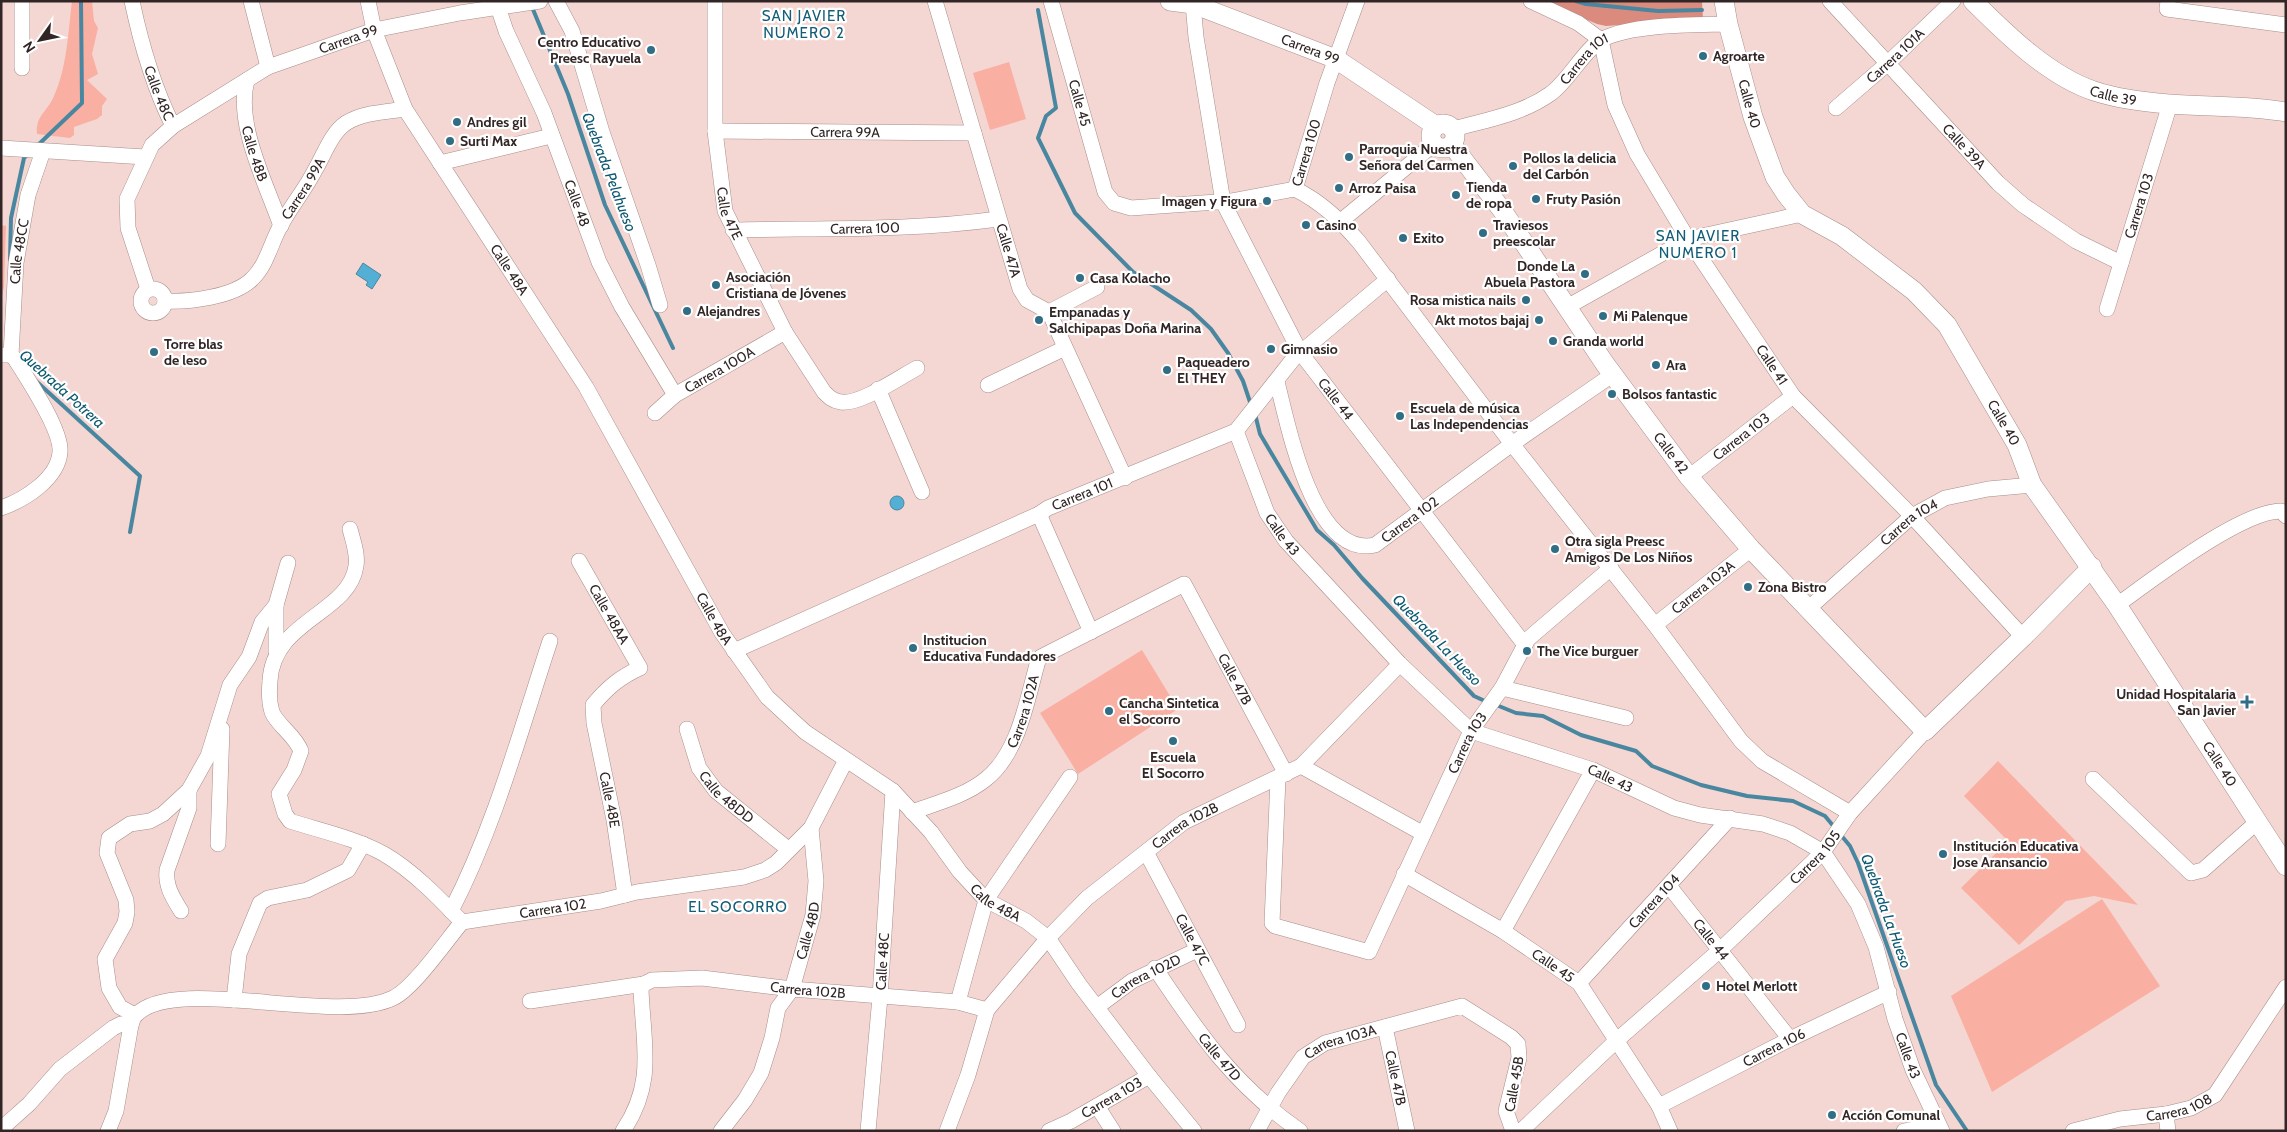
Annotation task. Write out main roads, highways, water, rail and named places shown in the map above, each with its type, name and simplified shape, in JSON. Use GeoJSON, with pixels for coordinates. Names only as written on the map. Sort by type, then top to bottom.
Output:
{"type":"FeatureCollection","features":[{"type":"Feature","properties":{"kind":"water"},"geometry":{"type":"Polygon","coordinates":[[[363,263],[381,275],[372,289],[366,285],[368,282],[356,274],[363,263]]]}},
{"type":"Feature","properties":{"kind":"water"},"geometry":{"type":"Polygon","coordinates":[[[894,496],[900,496],[904,503],[900,510],[894,510],[890,506],[890,500],[894,496]]]}},
{"type":"Feature","properties":{"kind":"waterway","name":"Quebrada Potrera"},"geometry":{"type":"LineString","coordinates":[[38,145],[82,103],[81,1]]}},
{"type":"Feature","properties":{"kind":"waterway"},"geometry":{"type":"LineString","coordinates":[[1576,1],[1586,4],[1658,11],[1702,10]]}},
{"type":"Feature","properties":{"kind":"waterway","name":"Quebrada Pelahueso"},"geometry":{"type":"LineString","coordinates":[[532,7],[568,94],[605,205],[673,348]]}},
{"type":"Feature","properties":{"kind":"waterway","name":"Quebrada La Hueso"},"geometry":{"type":"LineString","coordinates":[[1038,10],[1056,108],[1046,116],[1038,138],[1075,213],[1133,272],[1191,310],[1211,329],[1228,353],[1243,381],[1251,405]]}},
{"type":"Feature","properties":{"kind":"waterway","name":"Quebrada Potrera"},"geometry":{"type":"LineString","coordinates":[[10,260],[11,218],[24,158],[28,155]]}},
{"type":"Feature","properties":{"kind":"waterway","name":"Quebrada Potrera"},"geometry":{"type":"LineString","coordinates":[[36,381],[140,476],[130,532]]}},
{"type":"Feature","properties":{"kind":"waterway","name":"Quebrada La Hueso"},"geometry":{"type":"LineString","coordinates":[[1255,414],[1260,434],[1317,530],[1334,545],[1362,578],[1474,696],[1487,702]]}},
{"type":"Feature","properties":{"kind":"waterway","name":"Quebrada La Hueso"},"geometry":{"type":"LineString","coordinates":[[1494,704],[1516,713],[1543,716],[1581,735],[1636,751],[1652,766],[1701,785],[1747,796],[1793,801],[1825,816],[1835,828]]}},
{"type":"Feature","properties":{"kind":"waterway","name":"Quebrada La Hueso"},"geometry":{"type":"LineString","coordinates":[[1840,834],[1850,846],[1858,863],[1936,1085],[1967,1131]]}},
{"type":"Feature","properties":{"kind":"place","name":"Centro Educativo Preesc Rayuela"},"geometry":{"type":"Point","coordinates":[651,50]}},
{"type":"Feature","properties":{"kind":"place","name":"Agroarte"},"geometry":{"type":"Point","coordinates":[1703,56]}},
{"type":"Feature","properties":{"kind":"place","name":"Andres gil"},"geometry":{"type":"Point","coordinates":[457,122]}},
{"type":"Feature","properties":{"kind":"place","name":"Surti Max"},"geometry":{"type":"Point","coordinates":[450,141]}},
{"type":"Feature","properties":{"kind":"place","name":"Parroquia Nuestra Señora del Carmen"},"geometry":{"type":"Point","coordinates":[1349,157]}},
{"type":"Feature","properties":{"kind":"place","name":"Pollos la delicia del Carbón"},"geometry":{"type":"Point","coordinates":[1513,166]}},
{"type":"Feature","properties":{"kind":"place","name":"Arroz Paisa"},"geometry":{"type":"Point","coordinates":[1339,188]}},
{"type":"Feature","properties":{"kind":"place","name":"Tienda de ropa"},"geometry":{"type":"Point","coordinates":[1456,195]}},
{"type":"Feature","properties":{"kind":"place","name":"Fruty Pasión"},"geometry":{"type":"Point","coordinates":[1536,199]}},
{"type":"Feature","properties":{"kind":"place","name":"Imagen y Figura"},"geometry":{"type":"Point","coordinates":[1267,201]}},
{"type":"Feature","properties":{"kind":"place","name":"Casino"},"geometry":{"type":"Point","coordinates":[1306,225]}},
{"type":"Feature","properties":{"kind":"place","name":"Traviesos preescolar"},"geometry":{"type":"Point","coordinates":[1483,233]}},
{"type":"Feature","properties":{"kind":"place","name":"Exito"},"geometry":{"type":"Point","coordinates":[1403,238]}},
{"type":"Feature","properties":{"kind":"place","name":"Donde La Abuela Pastora"},"geometry":{"type":"Point","coordinates":[1585,274]}},
{"type":"Feature","properties":{"kind":"place","name":"Casa Kolacho"},"geometry":{"type":"Point","coordinates":[1080,278]}},
{"type":"Feature","properties":{"kind":"place","name":"Asociación Cristiana de Jóvenes"},"geometry":{"type":"Point","coordinates":[716,285]}},
{"type":"Feature","properties":{"kind":"place","name":"Rosa mistica nails"},"geometry":{"type":"Point","coordinates":[1526,300]}},
{"type":"Feature","properties":{"kind":"place","name":"Alejandres"},"geometry":{"type":"Point","coordinates":[687,311]}},
{"type":"Feature","properties":{"kind":"place","name":"Mi Palenque"},"geometry":{"type":"Point","coordinates":[1603,316]}},
{"type":"Feature","properties":{"kind":"place","name":"Empanadas y Salchipapas Doña Marina"},"geometry":{"type":"Point","coordinates":[1039,320]}},
{"type":"Feature","properties":{"kind":"place","name":"Akt motos bajaj"},"geometry":{"type":"Point","coordinates":[1539,320]}},
{"type":"Feature","properties":{"kind":"place","name":"Granda world"},"geometry":{"type":"Point","coordinates":[1553,341]}},
{"type":"Feature","properties":{"kind":"place","name":"Gimnasio"},"geometry":{"type":"Point","coordinates":[1271,349]}},
{"type":"Feature","properties":{"kind":"place","name":"Torre blas de leso"},"geometry":{"type":"Point","coordinates":[154,352]}},
{"type":"Feature","properties":{"kind":"place","name":"Ara"},"geometry":{"type":"Point","coordinates":[1656,365]}},
{"type":"Feature","properties":{"kind":"place","name":"Paqueadero El THEY"},"geometry":{"type":"Point","coordinates":[1167,370]}},
{"type":"Feature","properties":{"kind":"place","name":"Bolsos fantastic"},"geometry":{"type":"Point","coordinates":[1612,394]}},
{"type":"Feature","properties":{"kind":"place","name":"Escuela de música Las Independencias"},"geometry":{"type":"Point","coordinates":[1400,416]}},
{"type":"Feature","properties":{"kind":"place","name":"Otra sigla Preesc Amigos De Los Niños"},"geometry":{"type":"Point","coordinates":[1555,549]}},
{"type":"Feature","properties":{"kind":"place","name":"Zona Bistro"},"geometry":{"type":"Point","coordinates":[1748,587]}},
{"type":"Feature","properties":{"kind":"place","name":"Institucion Educativa Fundadores"},"geometry":{"type":"Point","coordinates":[913,648]}},
{"type":"Feature","properties":{"kind":"place","name":"The Vice burguer"},"geometry":{"type":"Point","coordinates":[1527,651]}},
{"type":"Feature","properties":{"kind":"place","name":"Unidad Hospitalaria San Javier"},"geometry":{"type":"Point","coordinates":[2247,702]}},
{"type":"Feature","properties":{"kind":"place","name":"Cancha Sintetica el Socorro"},"geometry":{"type":"Point","coordinates":[1109,711]}},
{"type":"Feature","properties":{"kind":"place","name":"Escuela El Socorro"},"geometry":{"type":"Point","coordinates":[1173,741]}},
{"type":"Feature","properties":{"kind":"place","name":"Institución Educativa Jose Aransancio"},"geometry":{"type":"Point","coordinates":[1943,854]}},
{"type":"Feature","properties":{"kind":"place","name":"Hotel Merlott"},"geometry":{"type":"Point","coordinates":[1706,986]}},
{"type":"Feature","properties":{"kind":"place","name":"Acción Comunal"},"geometry":{"type":"Point","coordinates":[1832,1115]}},
{"type":"Feature","properties":{"kind":"district","name":"SAN JAVIER NUMERO 2"},"geometry":{"type":"Point","coordinates":[804,24]}},
{"type":"Feature","properties":{"kind":"district","name":"SAN JAVIER NUMERO 1"},"geometry":{"type":"Point","coordinates":[1698,244]}},
{"type":"Feature","properties":{"kind":"district","name":"EL SOCORRO"},"geometry":{"type":"Point","coordinates":[738,907]}}]}
